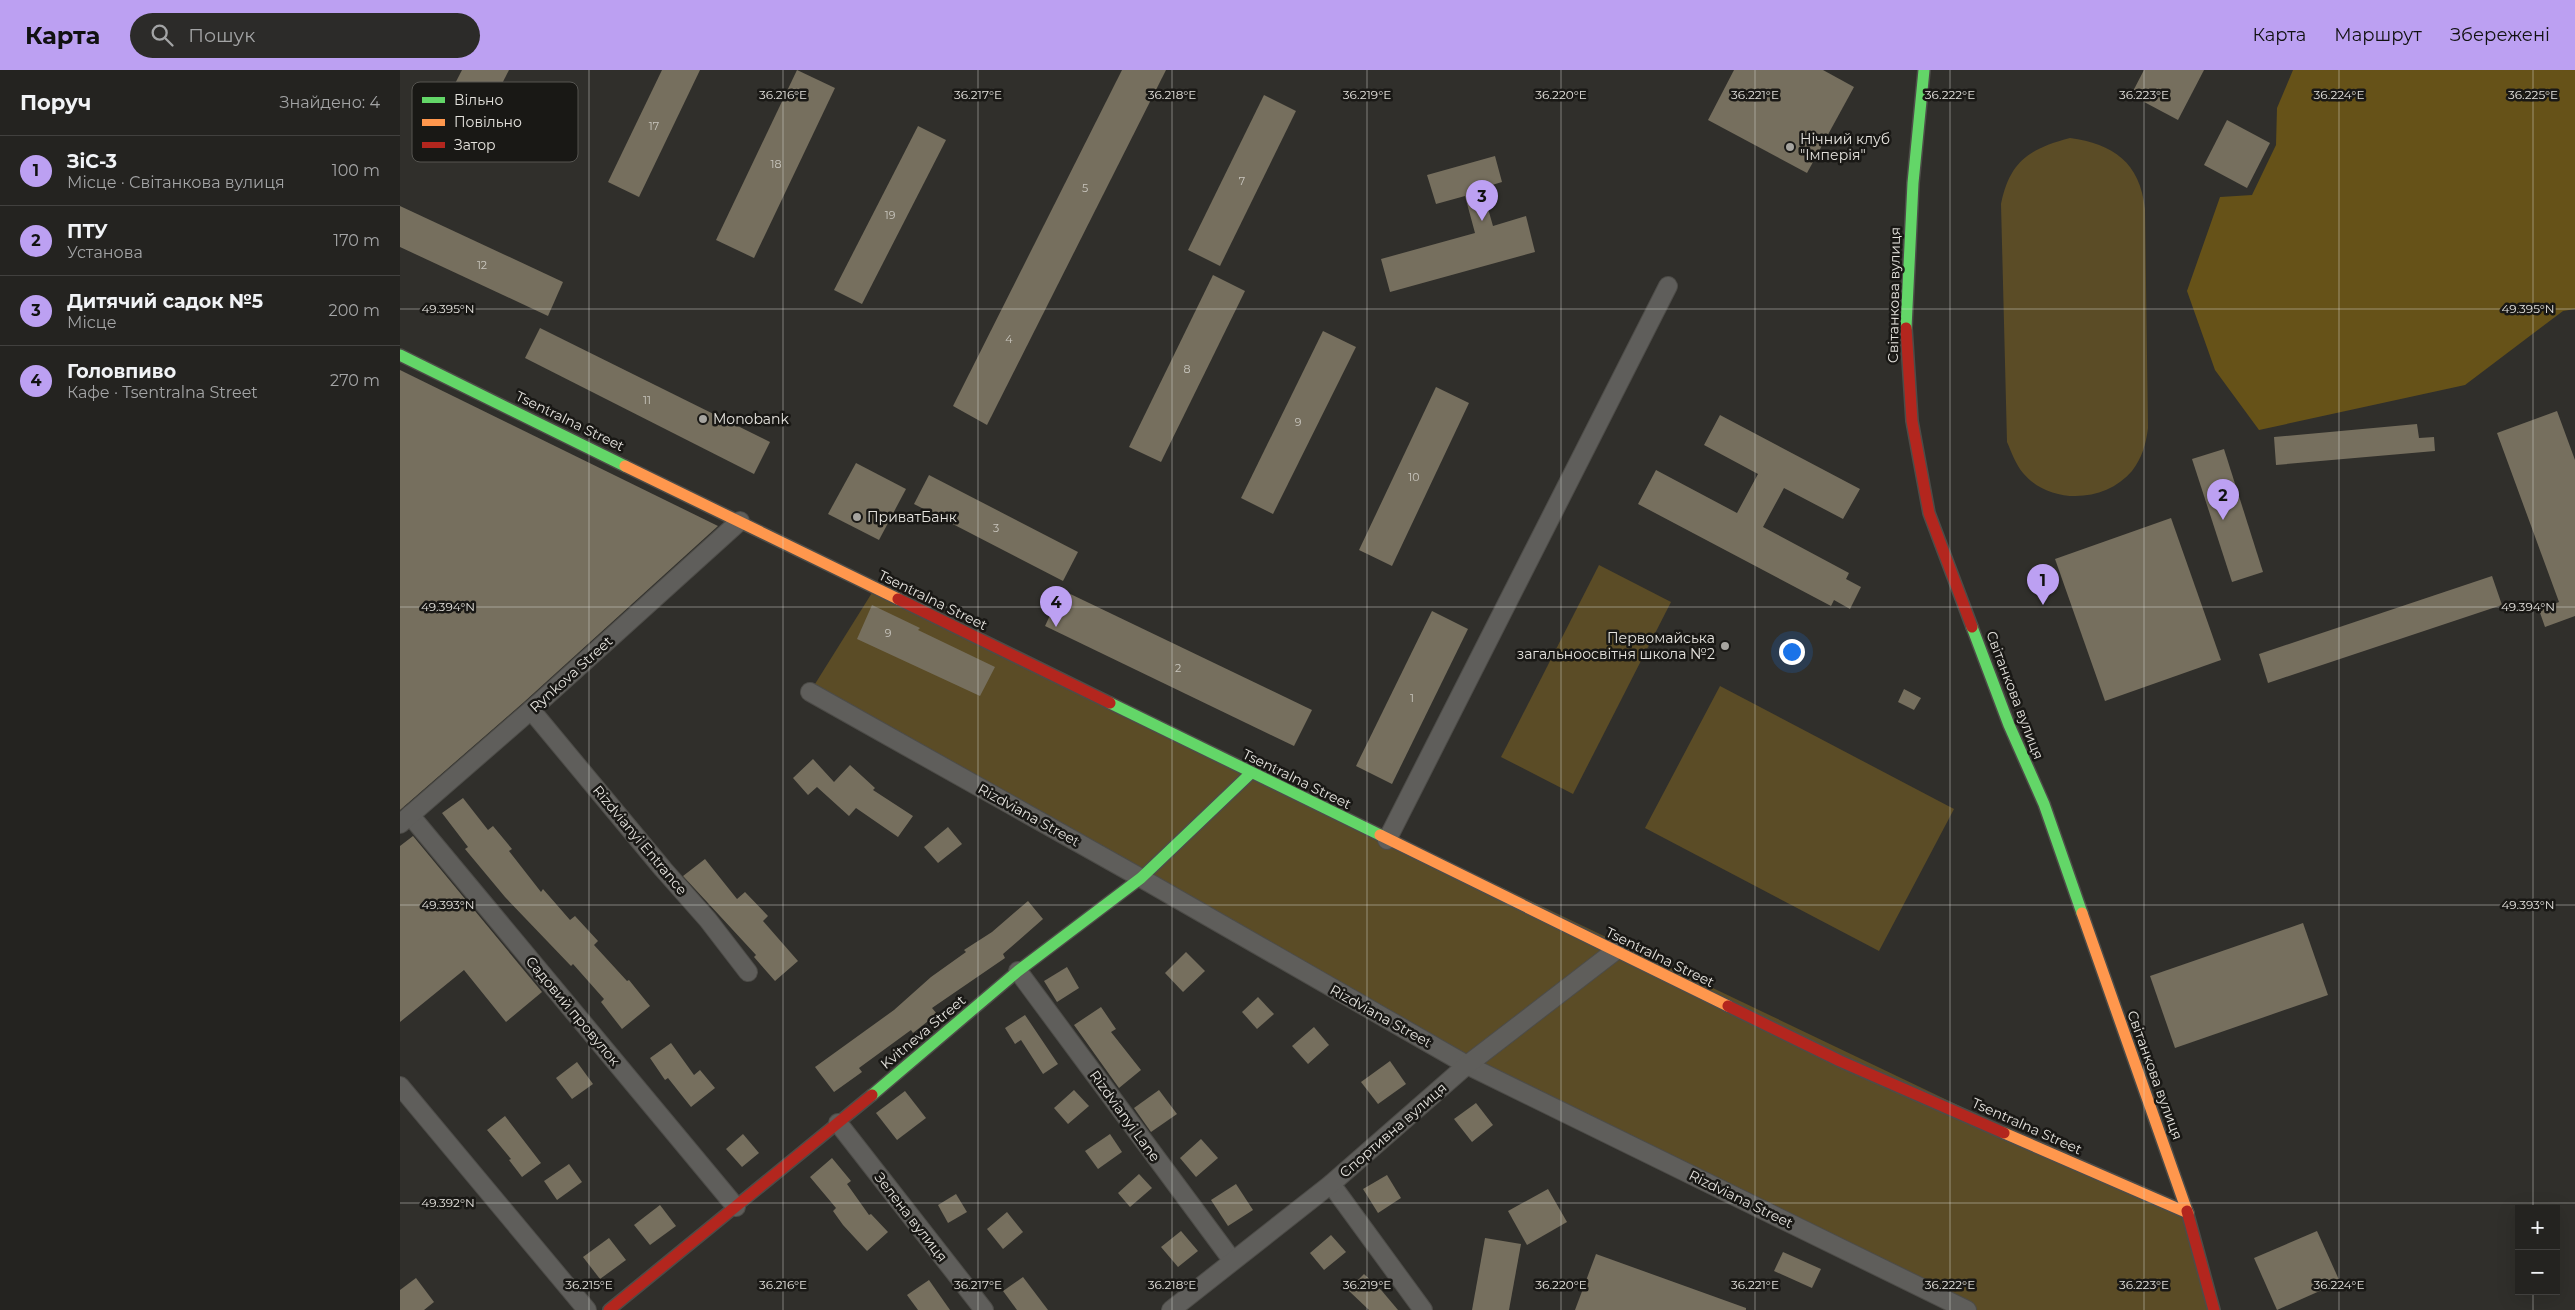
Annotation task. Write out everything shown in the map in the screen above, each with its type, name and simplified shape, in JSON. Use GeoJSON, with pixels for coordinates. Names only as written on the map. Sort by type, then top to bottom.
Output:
{"type":"FeatureCollection","features":[{"type":"Feature","properties":{"kind":"street","name":"Світанкова вулиця"},"geometry":{"type":"LineString","coordinates":[[1924,70],[1913,183],[1906,304],[1907,368],[1912,421],[1929,513],[2010,725],[2044,804],[2188,1213],[2214,1310]]}},
{"type":"Feature","properties":{"kind":"street"},"geometry":{"type":"LineString","coordinates":[[1387,840],[1668,286]]}},
{"type":"Feature","properties":{"kind":"street","name":"Tsentralna Street"},"geometry":{"type":"LineString","coordinates":[[400,355],[1840,1061],[2188,1213]]}},
{"type":"Feature","properties":{"kind":"street","name":"Rynkova Street"},"geometry":{"type":"LineString","coordinates":[[405,820],[531,710],[740,522]]}},
{"type":"Feature","properties":{"kind":"street","name":"Rizdviana Street"},"geometry":{"type":"LineString","coordinates":[[810,692],[1141,878],[1467,1065],[1967,1310]]}},
{"type":"Feature","properties":{"kind":"street","name":"Rizdvianyi Entrance"},"geometry":{"type":"LineString","coordinates":[[531,710],[656,862],[708,920],[748,972]]}},
{"type":"Feature","properties":{"kind":"street","name":"Kvitneva Street"},"geometry":{"type":"LineString","coordinates":[[609,1310],[838,1123],[1018,971],[1141,878],[1251,773]]}},
{"type":"Feature","properties":{"kind":"street","name":"Садовий провулок"},"geometry":{"type":"LineString","coordinates":[[405,820],[736,1207]]}},
{"type":"Feature","properties":{"kind":"street","name":"Спортивна вулиця"},"geometry":{"type":"LineString","coordinates":[[1171,1310],[1232,1260],[1331,1184],[1467,1065],[1615,951]]}},
{"type":"Feature","properties":{"kind":"street","name":"Rizdvianyi Lane"},"geometry":{"type":"LineString","coordinates":[[1018,971],[1232,1260]]}},
{"type":"Feature","properties":{"kind":"street"},"geometry":{"type":"LineString","coordinates":[[400,1086],[587,1310]]}},
{"type":"Feature","properties":{"kind":"street","name":"Зелена вулиця"},"geometry":{"type":"LineString","coordinates":[[838,1123],[984,1310]]}},
{"type":"Feature","properties":{"kind":"street"},"geometry":{"type":"LineString","coordinates":[[1331,1184],[1423,1310]]}},
{"type":"Feature","properties":{"kind":"shaded area"},"geometry":{"type":"Polygon","coordinates":[[[2293,70],[2575,70],[2575,309],[2563,311],[2465,385],[2259,430],[2215,370],[2187,291],[2220,197],[2252,195],[2276,145],[2277,108],[2293,70]]]}},
{"type":"Feature","properties":{"kind":"shaded area"},"geometry":{"type":"Polygon","coordinates":[[[2070,138],[2099,145],[2122,158],[2137,179],[2145,209],[2148,428],[2146,440],[2141,456],[2132,471],[2121,482],[2093,494],[2078,496],[2062,495],[2048,491],[2034,483],[2020,470],[2007,442],[2001,204],[2010,177],[2024,159],[2043,147],[2070,138]]]}},
{"type":"Feature","properties":{"kind":"shaded area"},"geometry":{"type":"Polygon","coordinates":[[[1599,565],[1671,602],[1573,794],[1501,757],[1599,565]]]}},
{"type":"Feature","properties":{"kind":"shaded area"},"geometry":{"type":"Polygon","coordinates":[[[875,588],[2184,1213],[2210,1310],[1967,1310],[1467,1065],[810,692],[875,588]]]}},
{"type":"Feature","properties":{"kind":"shaded area"},"geometry":{"type":"Polygon","coordinates":[[[1720,686],[1954,809],[1879,951],[1645,828],[1720,686]]]}},
{"type":"Feature","properties":{"kind":"building"},"geometry":{"type":"Polygon","coordinates":[[[462,70],[509,70],[503,82],[456,82],[462,70]]]}},
{"type":"Feature","properties":{"kind":"building"},"geometry":{"type":"Polygon","coordinates":[[[662,70],[700,70],[639,197],[608,182],[662,70]]]}},
{"type":"Feature","properties":{"kind":"building"},"geometry":{"type":"Polygon","coordinates":[[[797,70],[835,88],[754,258],[716,240],[797,70]]]}},
{"type":"Feature","properties":{"kind":"building"},"geometry":{"type":"Polygon","coordinates":[[[1122,70],[1166,70],[987,425],[953,406],[1122,70]]]}},
{"type":"Feature","properties":{"kind":"building","name":"Нічний клуб \"Імперія\""},"geometry":{"type":"Polygon","coordinates":[[[1734,70],[1823,70],[1854,87],[1807,173],[1708,120],[1734,70]]]}},
{"type":"Feature","properties":{"kind":"building"},"geometry":{"type":"Polygon","coordinates":[[[2144,70],[2204,70],[2178,120],[2131,95],[2144,70]]]}},
{"type":"Feature","properties":{"kind":"building"},"geometry":{"type":"Polygon","coordinates":[[[1264,95],[1296,111],[1220,266],[1188,250],[1264,95]]]}},
{"type":"Feature","properties":{"kind":"building"},"geometry":{"type":"Polygon","coordinates":[[[2227,120],[2270,143],[2247,188],[2204,165],[2227,120]]]}},
{"type":"Feature","properties":{"kind":"building"},"geometry":{"type":"Polygon","coordinates":[[[918,126],[946,140],[862,304],[834,290],[918,126]]]}},
{"type":"Feature","properties":{"kind":"building"},"geometry":{"type":"Polygon","coordinates":[[[1495,156],[1502,182],[1482,188],[1493,226],[1526,216],[1535,252],[1390,292],[1381,259],[1475,233],[1465,196],[1436,204],[1427,175],[1495,156]]]}},
{"type":"Feature","properties":{"kind":"building"},"geometry":{"type":"Polygon","coordinates":[[[400,206],[563,282],[548,316],[400,247],[400,206]]]}},
{"type":"Feature","properties":{"kind":"building"},"geometry":{"type":"Polygon","coordinates":[[[1213,275],[1245,291],[1161,462],[1129,447],[1213,275]]]}},
{"type":"Feature","properties":{"kind":"building"},"geometry":{"type":"Polygon","coordinates":[[[540,328],[770,442],[754,474],[525,358],[540,328]]]}},
{"type":"Feature","properties":{"kind":"building"},"geometry":{"type":"Polygon","coordinates":[[[1323,331],[1356,347],[1273,514],[1241,498],[1323,331]]]}},
{"type":"Feature","properties":{"kind":"building"},"geometry":{"type":"Polygon","coordinates":[[[400,370],[718,526],[524,702],[400,810],[400,370]]]}},
{"type":"Feature","properties":{"kind":"building"},"geometry":{"type":"Polygon","coordinates":[[[1436,387],[1469,403],[1392,566],[1359,550],[1436,387]]]}},
{"type":"Feature","properties":{"kind":"building"},"geometry":{"type":"Polygon","coordinates":[[[2557,411],[2575,460],[2575,616],[2545,627],[2539,610],[2559,602],[2497,433],[2557,411]]]}},
{"type":"Feature","properties":{"kind":"building"},"geometry":{"type":"Polygon","coordinates":[[[1720,415],[1860,489],[1843,519],[1784,488],[1763,527],[1849,573],[1846,579],[1861,587],[1850,609],[1834,600],[1831,606],[1638,504],[1656,470],[1737,513],[1758,474],[1704,445],[1720,415]]]}},
{"type":"Feature","properties":{"kind":"building"},"geometry":{"type":"Polygon","coordinates":[[[2417,424],[2419,438],[2434,437],[2435,451],[2276,465],[2274,437],[2417,424]]]}},
{"type":"Feature","properties":{"kind":"building"},"geometry":{"type":"Polygon","coordinates":[[[2224,449],[2263,572],[2232,582],[2192,459],[2224,449]]]}},
{"type":"Feature","properties":{"kind":"building"},"geometry":{"type":"Polygon","coordinates":[[[856,463],[906,489],[879,540],[828,514],[856,463]]]}},
{"type":"Feature","properties":{"kind":"building"},"geometry":{"type":"Polygon","coordinates":[[[929,475],[1078,552],[1063,581],[914,504],[929,475]]]}},
{"type":"Feature","properties":{"kind":"building"},"geometry":{"type":"Polygon","coordinates":[[[2171,518],[2221,660],[2105,701],[2055,559],[2171,518]]]}},
{"type":"Feature","properties":{"kind":"building"},"geometry":{"type":"Polygon","coordinates":[[[2492,576],[2502,605],[2268,683],[2259,654],[2492,576]]]}},
{"type":"Feature","properties":{"kind":"building"},"geometry":{"type":"Polygon","coordinates":[[[1062,590],[1312,710],[1294,746],[1045,626],[1062,590]]]}},
{"type":"Feature","properties":{"kind":"building"},"geometry":{"type":"Polygon","coordinates":[[[872,605],[920,628],[918,630],[995,667],[980,696],[857,639],[872,605]]]}},
{"type":"Feature","properties":{"kind":"building"},"geometry":{"type":"Polygon","coordinates":[[[1432,611],[1468,629],[1392,784],[1356,766],[1432,611]]]}},
{"type":"Feature","properties":{"kind":"building"},"geometry":{"type":"Polygon","coordinates":[[[1904,689],[1921,698],[1914,710],[1898,702],[1904,689]]]}},
{"type":"Feature","properties":{"kind":"building"},"geometry":{"type":"Polygon","coordinates":[[[813,759],[834,782],[850,765],[875,788],[873,790],[913,816],[898,837],[856,808],[849,816],[817,787],[808,795],[793,778],[813,759]]]}},
{"type":"Feature","properties":{"kind":"building"},"geometry":{"type":"Polygon","coordinates":[[[463,798],[488,830],[493,826],[512,849],[509,851],[541,892],[543,889],[570,920],[575,916],[598,941],[594,945],[627,981],[629,980],[650,1006],[622,1029],[601,1002],[604,999],[573,964],[571,966],[505,897],[465,849],[468,847],[442,813],[463,798]]]}},
{"type":"Feature","properties":{"kind":"building"},"geometry":{"type":"Polygon","coordinates":[[[948,827],[962,844],[938,863],[924,847],[948,827]]]}},
{"type":"Feature","properties":{"kind":"building"},"geometry":{"type":"Polygon","coordinates":[[[413,836],[542,992],[506,1022],[464,970],[400,1022],[400,846],[413,836]]]}},
{"type":"Feature","properties":{"kind":"building"},"geometry":{"type":"Polygon","coordinates":[[[705,859],[737,899],[745,892],[768,916],[763,921],[798,961],[775,981],[754,957],[756,955],[683,876],[705,859]]]}},
{"type":"Feature","properties":{"kind":"building"},"geometry":{"type":"Polygon","coordinates":[[[1028,901],[1043,919],[1003,954],[1005,958],[932,1008],[937,1014],[913,1033],[911,1030],[859,1068],[862,1072],[834,1092],[815,1067],[894,1010],[931,977],[966,952],[964,950],[992,932],[1028,901]]]}},
{"type":"Feature","properties":{"kind":"building"},"geometry":{"type":"Polygon","coordinates":[[[2303,923],[2328,995],[2175,1048],[2150,976],[2303,923]]]}},
{"type":"Feature","properties":{"kind":"building"},"geometry":{"type":"Polygon","coordinates":[[[1186,952],[1205,971],[1183,992],[1165,973],[1186,952]]]}},
{"type":"Feature","properties":{"kind":"building"},"geometry":{"type":"Polygon","coordinates":[[[1067,967],[1079,988],[1057,1002],[1044,981],[1067,967]]]}},
{"type":"Feature","properties":{"kind":"building"},"geometry":{"type":"Polygon","coordinates":[[[1258,997],[1274,1014],[1257,1029],[1242,1012],[1258,997]]]}},
{"type":"Feature","properties":{"kind":"building"},"geometry":{"type":"Polygon","coordinates":[[[1101,1007],[1116,1029],[1111,1032],[1141,1070],[1119,1088],[1074,1025],[1101,1007]]]}},
{"type":"Feature","properties":{"kind":"building"},"geometry":{"type":"Polygon","coordinates":[[[1025,1015],[1058,1064],[1043,1074],[1021,1040],[1015,1044],[1005,1028],[1025,1015]]]}},
{"type":"Feature","properties":{"kind":"building"},"geometry":{"type":"Polygon","coordinates":[[[1314,1027],[1329,1045],[1308,1064],[1292,1046],[1314,1027]]]}},
{"type":"Feature","properties":{"kind":"building"},"geometry":{"type":"Polygon","coordinates":[[[671,1043],[694,1075],[700,1070],[715,1088],[691,1107],[668,1078],[665,1080],[650,1058],[671,1043]]]}},
{"type":"Feature","properties":{"kind":"building"},"geometry":{"type":"Polygon","coordinates":[[[1390,1061],[1406,1084],[1378,1104],[1361,1082],[1390,1061]]]}},
{"type":"Feature","properties":{"kind":"building"},"geometry":{"type":"Polygon","coordinates":[[[577,1062],[593,1084],[572,1099],[556,1078],[577,1062]]]}},
{"type":"Feature","properties":{"kind":"building"},"geometry":{"type":"Polygon","coordinates":[[[1074,1090],[1089,1106],[1068,1124],[1054,1108],[1074,1090]]]}},
{"type":"Feature","properties":{"kind":"building"},"geometry":{"type":"Polygon","coordinates":[[[1159,1090],[1177,1114],[1151,1132],[1134,1108],[1159,1090]]]}},
{"type":"Feature","properties":{"kind":"building"},"geometry":{"type":"Polygon","coordinates":[[[905,1091],[926,1118],[897,1140],[876,1113],[905,1091]]]}},
{"type":"Feature","properties":{"kind":"building"},"geometry":{"type":"Polygon","coordinates":[[[1476,1103],[1493,1125],[1472,1142],[1454,1119],[1476,1103]]]}},
{"type":"Feature","properties":{"kind":"building"},"geometry":{"type":"Polygon","coordinates":[[[505,1116],[541,1163],[522,1177],[509,1160],[511,1159],[487,1130],[505,1116]]]}},
{"type":"Feature","properties":{"kind":"building"},"geometry":{"type":"Polygon","coordinates":[[[743,1134],[759,1153],[742,1167],[726,1149],[743,1134]]]}},
{"type":"Feature","properties":{"kind":"building"},"geometry":{"type":"Polygon","coordinates":[[[1110,1134],[1122,1152],[1098,1169],[1085,1151],[1110,1134]]]}},
{"type":"Feature","properties":{"kind":"building"},"geometry":{"type":"Polygon","coordinates":[[[1201,1139],[1218,1158],[1196,1177],[1180,1158],[1201,1139]]]}},
{"type":"Feature","properties":{"kind":"building"},"geometry":{"type":"Polygon","coordinates":[[[832,1158],[851,1181],[847,1184],[869,1215],[871,1214],[888,1232],[867,1251],[843,1225],[833,1211],[836,1208],[810,1177],[832,1158]]]}},
{"type":"Feature","properties":{"kind":"building"},"geometry":{"type":"Polygon","coordinates":[[[569,1164],[582,1182],[557,1200],[544,1181],[569,1164]]]}},
{"type":"Feature","properties":{"kind":"building"},"geometry":{"type":"Polygon","coordinates":[[[1139,1174],[1152,1188],[1130,1207],[1118,1193],[1139,1174]]]}},
{"type":"Feature","properties":{"kind":"building"},"geometry":{"type":"Polygon","coordinates":[[[1387,1175],[1401,1198],[1378,1213],[1363,1189],[1387,1175]]]}},
{"type":"Feature","properties":{"kind":"building"},"geometry":{"type":"Polygon","coordinates":[[[1236,1184],[1253,1210],[1228,1226],[1211,1200],[1236,1184]]]}},
{"type":"Feature","properties":{"kind":"building"},"geometry":{"type":"Polygon","coordinates":[[[1548,1189],[1567,1222],[1527,1245],[1508,1211],[1548,1189]]]}},
{"type":"Feature","properties":{"kind":"building"},"geometry":{"type":"Polygon","coordinates":[[[956,1194],[967,1212],[948,1223],[938,1205],[956,1194]]]}},
{"type":"Feature","properties":{"kind":"building"},"geometry":{"type":"Polygon","coordinates":[[[660,1205],[676,1226],[650,1245],[634,1225],[660,1205]]]}},
{"type":"Feature","properties":{"kind":"building"},"geometry":{"type":"Polygon","coordinates":[[[1007,1212],[1023,1232],[1003,1249],[987,1229],[1007,1212]]]}},
{"type":"Feature","properties":{"kind":"building"},"geometry":{"type":"Polygon","coordinates":[[[1181,1231],[1198,1251],[1178,1267],[1161,1247],[1181,1231]]]}},
{"type":"Feature","properties":{"kind":"building"},"geometry":{"type":"Polygon","coordinates":[[[2317,1231],[2340,1282],[2277,1310],[2254,1258],[2317,1231]]]}},
{"type":"Feature","properties":{"kind":"building"},"geometry":{"type":"Polygon","coordinates":[[[1331,1235],[1346,1252],[1324,1270],[1310,1253],[1331,1235]]]}},
{"type":"Feature","properties":{"kind":"building"},"geometry":{"type":"Polygon","coordinates":[[[609,1238],[626,1260],[600,1279],[583,1257],[609,1238]]]}},
{"type":"Feature","properties":{"kind":"building"},"geometry":{"type":"Polygon","coordinates":[[[1485,1238],[1521,1244],[1509,1310],[1472,1310],[1485,1238]]]}},
{"type":"Feature","properties":{"kind":"building"},"geometry":{"type":"Polygon","coordinates":[[[1783,1252],[1821,1269],[1812,1288],[1774,1271],[1783,1252]]]}},
{"type":"Feature","properties":{"kind":"building"},"geometry":{"type":"Polygon","coordinates":[[[1596,1254],[1746,1308],[1746,1310],[1575,1310],[1596,1254]]]}},
{"type":"Feature","properties":{"kind":"building"},"geometry":{"type":"Polygon","coordinates":[[[1364,1274],[1398,1310],[1369,1310],[1348,1290],[1364,1274]]]}},
{"type":"Feature","properties":{"kind":"building"},"geometry":{"type":"Polygon","coordinates":[[[1023,1277],[1048,1310],[1017,1310],[1003,1291],[1023,1277]]]}},
{"type":"Feature","properties":{"kind":"building"},"geometry":{"type":"Polygon","coordinates":[[[416,1278],[434,1302],[424,1310],[400,1310],[400,1290],[416,1278]]]}},
{"type":"Feature","properties":{"kind":"building"},"geometry":{"type":"Polygon","coordinates":[[[929,1280],[950,1310],[918,1310],[907,1295],[929,1280]]]}},
{"type":"Feature","properties":{"kind":"traffic: fast"},"geometry":{"type":"LineString","coordinates":[[1906,328],[1913,183],[1924,70]]}},
{"type":"Feature","properties":{"kind":"traffic: fast"},"geometry":{"type":"LineString","coordinates":[[400,355],[625,466]]}},
{"type":"Feature","properties":{"kind":"traffic: fast"},"geometry":{"type":"LineString","coordinates":[[1972,627],[2009,725],[2044,804],[2082,913]]}},
{"type":"Feature","properties":{"kind":"traffic: fast"},"geometry":{"type":"LineString","coordinates":[[1110,703],[1380,835]]}},
{"type":"Feature","properties":{"kind":"traffic: fast"},"geometry":{"type":"LineString","coordinates":[[872,1095],[1018,971],[1141,878],[1251,773]]}},
{"type":"Feature","properties":{"kind":"traffic: slow"},"geometry":{"type":"LineString","coordinates":[[625,466],[898,599]]}},
{"type":"Feature","properties":{"kind":"traffic: slow"},"geometry":{"type":"LineString","coordinates":[[1380,835],[1728,1006]]}},
{"type":"Feature","properties":{"kind":"traffic: slow"},"geometry":{"type":"LineString","coordinates":[[2082,913],[2187,1211]]}},
{"type":"Feature","properties":{"kind":"traffic: slow"},"geometry":{"type":"LineString","coordinates":[[2004,1133],[2188,1213]]}},
{"type":"Feature","properties":{"kind":"traffic: jam"},"geometry":{"type":"LineString","coordinates":[[1906,328],[1912,421],[1929,513],[1972,627]]}},
{"type":"Feature","properties":{"kind":"traffic: jam"},"geometry":{"type":"LineString","coordinates":[[898,599],[1110,703]]}},
{"type":"Feature","properties":{"kind":"traffic: jam"},"geometry":{"type":"LineString","coordinates":[[1728,1006],[1840,1061],[2004,1133]]}},
{"type":"Feature","properties":{"kind":"traffic: jam"},"geometry":{"type":"LineString","coordinates":[[609,1310],[872,1095]]}},
{"type":"Feature","properties":{"kind":"traffic: jam"},"geometry":{"type":"LineString","coordinates":[[2187,1211],[2214,1310]]}},
{"type":"Feature","properties":{"kind":"place","name":"Нічний клуб \"Імперія\""},"geometry":{"type":"Point","coordinates":[1790,147]}},
{"type":"Feature","properties":{"kind":"place","name":"Дитячий садок №5"},"geometry":{"type":"Point","coordinates":[1482,221]}},
{"type":"Feature","properties":{"kind":"place","name":"Monobank"},"geometry":{"type":"Point","coordinates":[703,419]}},
{"type":"Feature","properties":{"kind":"place","name":"ПриватБанк"},"geometry":{"type":"Point","coordinates":[857,517]}},
{"type":"Feature","properties":{"kind":"place","name":"ПТУ"},"geometry":{"type":"Point","coordinates":[2223,520]}},
{"type":"Feature","properties":{"kind":"place","name":"ЗіС-3"},"geometry":{"type":"Point","coordinates":[2043,605]}},
{"type":"Feature","properties":{"kind":"place","name":"Головпиво"},"geometry":{"type":"Point","coordinates":[1056,627]}},
{"type":"Feature","properties":{"kind":"place","name":"Первомайська загальноосвітня школа №2"},"geometry":{"type":"Point","coordinates":[1725,646]}}]}
